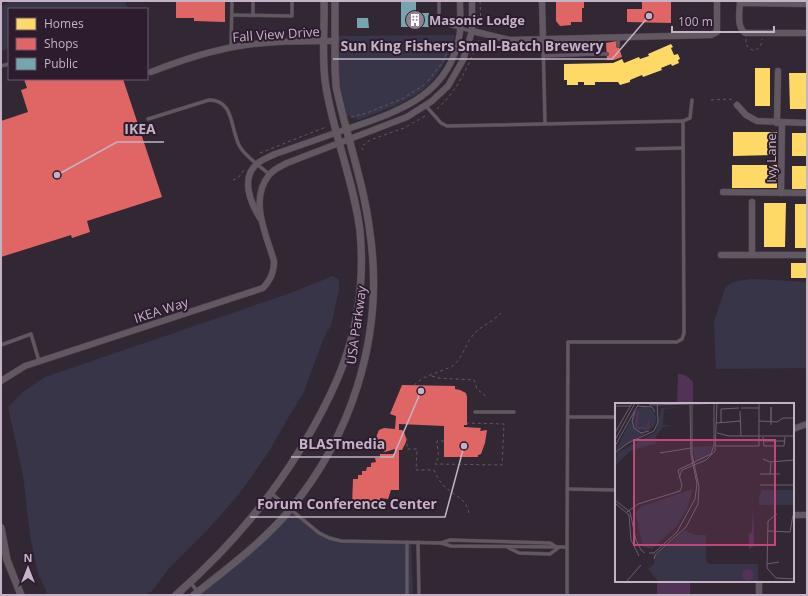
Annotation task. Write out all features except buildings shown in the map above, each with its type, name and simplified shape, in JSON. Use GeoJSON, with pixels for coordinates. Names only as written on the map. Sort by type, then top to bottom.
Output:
{"type":"FeatureCollection","features":[{"type":"Feature","properties":{"kind":"street","name":"USA Parkway"},"geometry":{"type":"LineString","coordinates":[[176,595],[235,538],[288,469],[309,436],[334,388],[345,362],[356,318],[361,276],[360,231],[349,178],[336,132],[325,81],[324,1]]}},
{"type":"Feature","properties":{"kind":"street","name":"USA Parkway"},"geometry":{"type":"LineString","coordinates":[[197,594],[258,542],[279,521],[318,472],[334,444],[345,420],[361,376],[369,337],[374,287],[372,248],[365,202],[336,86],[335,1]]}},
{"type":"Feature","properties":{"kind":"street"},"geometry":{"type":"LineString","coordinates":[[257,164],[270,156],[347,129],[406,106],[428,92],[440,80],[457,44],[460,28],[460,1]]}},
{"type":"Feature","properties":{"kind":"street"},"geometry":{"type":"LineString","coordinates":[[269,174],[287,163],[407,117],[426,106],[440,94],[456,73],[465,55],[472,31],[472,1]]}},
{"type":"Feature","properties":{"kind":"street"},"geometry":{"type":"LineString","coordinates":[[542,1],[543,39]]}},
{"type":"Feature","properties":{"kind":"street"},"geometry":{"type":"LineString","coordinates":[[472,31],[510,40],[712,35],[717,32],[717,1]]}},
{"type":"Feature","properties":{"kind":"street"},"geometry":{"type":"LineString","coordinates":[[807,4],[740,2],[740,24],[741,30],[745,33],[807,33]]}},
{"type":"Feature","properties":{"kind":"street","name":"Fall View Drive"},"geometry":{"type":"LineString","coordinates":[[151,72],[186,59],[231,48],[278,42],[335,41]]}},
{"type":"Feature","properties":{"kind":"street","name":"Ivy Lane"},"geometry":{"type":"LineString","coordinates":[[778,71],[781,193]]}},
{"type":"Feature","properties":{"kind":"street"},"geometry":{"type":"LineString","coordinates":[[737,105],[746,115],[757,121],[807,123]]}},
{"type":"Feature","properties":{"kind":"street","name":"IKEA Way"},"geometry":{"type":"LineString","coordinates":[[257,164],[249,176],[248,184],[249,193],[255,210],[262,222]]}},
{"type":"Feature","properties":{"kind":"street","name":"IKEA Way"},"geometry":{"type":"LineString","coordinates":[[1,381],[18,369],[40,361],[263,288],[272,275],[274,261],[262,222],[259,202],[260,193],[269,174]]}},
{"type":"Feature","properties":{"kind":"street"},"geometry":{"type":"LineString","coordinates":[[724,192],[807,193]]}},
{"type":"Feature","properties":{"kind":"street"},"geometry":{"type":"LineString","coordinates":[[752,202],[752,255]]}},
{"type":"Feature","properties":{"kind":"street"},"geometry":{"type":"LineString","coordinates":[[722,255],[807,255]]}},
{"type":"Feature","properties":{"kind":"street"},"geometry":{"type":"LineString","coordinates":[[794,429],[807,424]]}},
{"type":"Feature","properties":{"kind":"street"},"geometry":{"type":"LineString","coordinates":[[794,515],[807,515]]}},
{"type":"Feature","properties":{"kind":"street"},"geometry":{"type":"LineString","coordinates":[[1,528],[6,560],[21,595]]}},
{"type":"Feature","properties":{"kind":"street"},"geometry":{"type":"LineString","coordinates":[[759,582],[759,595]]}},
{"type":"Feature","properties":{"kind":"lane"},"geometry":{"type":"LineString","coordinates":[[231,48],[232,1]]}},
{"type":"Feature","properties":{"kind":"lane"},"geometry":{"type":"LineString","coordinates":[[253,1],[253,15]]}},
{"type":"Feature","properties":{"kind":"lane"},"geometry":{"type":"LineString","coordinates":[[232,15],[292,16],[292,1]]}},
{"type":"Feature","properties":{"kind":"lane"},"geometry":{"type":"LineString","coordinates":[[439,1],[439,20],[441,23],[472,31]]}},
{"type":"Feature","properties":{"kind":"lane"},"geometry":{"type":"LineString","coordinates":[[600,37],[600,54]]}},
{"type":"Feature","properties":{"kind":"lane"},"geometry":{"type":"LineString","coordinates":[[618,46],[619,37]]}},
{"type":"Feature","properties":{"kind":"lane"},"geometry":{"type":"LineString","coordinates":[[543,39],[545,124]]}},
{"type":"Feature","properties":{"kind":"lane"},"geometry":{"type":"LineString","coordinates":[[543,56],[607,54]]}},
{"type":"Feature","properties":{"kind":"lane"},"geometry":{"type":"LineString","coordinates":[[148,119],[209,100],[216,100],[222,103],[230,113],[239,145],[246,154],[269,174]]}},
{"type":"Feature","properties":{"kind":"lane"},"geometry":{"type":"LineString","coordinates":[[426,106],[440,123],[447,126],[683,121],[690,118],[692,113],[692,100]]}},
{"type":"Feature","properties":{"kind":"lane"},"geometry":{"type":"LineString","coordinates":[[568,595],[568,342],[676,342],[682,339],[684,333],[683,121]]}},
{"type":"Feature","properties":{"kind":"lane"},"geometry":{"type":"LineString","coordinates":[[637,149],[683,148]]}},
{"type":"Feature","properties":{"kind":"lane"},"geometry":{"type":"LineString","coordinates":[[1,345],[30,334],[40,361]]}},
{"type":"Feature","properties":{"kind":"lane"},"geometry":{"type":"LineString","coordinates":[[475,412],[514,412]]}},
{"type":"Feature","properties":{"kind":"lane"},"geometry":{"type":"LineString","coordinates":[[568,417],[615,417]]}},
{"type":"Feature","properties":{"kind":"lane"},"geometry":{"type":"LineString","coordinates":[[567,489],[615,490]]}},
{"type":"Feature","properties":{"kind":"lane"},"geometry":{"type":"LineString","coordinates":[[271,493],[319,533],[329,538],[341,541],[441,542],[450,540],[550,543],[558,548]]}},
{"type":"Feature","properties":{"kind":"lane"},"geometry":{"type":"LineString","coordinates":[[407,542],[407,595]]}},
{"type":"Feature","properties":{"kind":"lane"},"geometry":{"type":"LineString","coordinates":[[418,542],[420,595]]}},
{"type":"Feature","properties":{"kind":"lane"},"geometry":{"type":"LineString","coordinates":[[441,542],[451,546],[567,547]]}},
{"type":"Feature","properties":{"kind":"lane"},"geometry":{"type":"LineString","coordinates":[[518,542],[518,547]]}},
{"type":"Feature","properties":{"kind":"lane"},"geometry":{"type":"LineString","coordinates":[[508,547],[519,553],[550,554],[558,548]]}},
{"type":"Feature","properties":{"kind":"lane"},"geometry":{"type":"LineString","coordinates":[[190,582],[197,594]]}},
{"type":"Feature","properties":{"kind":"path"},"geometry":{"type":"LineString","coordinates":[[480,1],[481,28]]}},
{"type":"Feature","properties":{"kind":"path"},"geometry":{"type":"LineString","coordinates":[[745,36],[746,45],[752,50],[760,48],[762,44],[762,37]]}},
{"type":"Feature","properties":{"kind":"path"},"geometry":{"type":"LineString","coordinates":[[351,117],[361,115],[404,98],[426,84],[442,63],[450,46]]}},
{"type":"Feature","properties":{"kind":"path"},"geometry":{"type":"LineString","coordinates":[[711,100],[729,99],[737,105]]}},
{"type":"Feature","properties":{"kind":"path"},"geometry":{"type":"LineString","coordinates":[[257,156],[261,152],[326,127]]}},
{"type":"Feature","properties":{"kind":"path"},"geometry":{"type":"LineString","coordinates":[[233,180],[238,178],[245,169]]}},
{"type":"Feature","properties":{"kind":"path"},"geometry":{"type":"LineString","coordinates":[[414,385],[423,378],[431,376],[454,365],[463,356],[469,341],[475,333],[484,324],[501,313]]}},
{"type":"Feature","properties":{"kind":"path"},"geometry":{"type":"LineString","coordinates":[[431,376],[438,378],[474,380],[477,389],[488,398]]}},
{"type":"Feature","properties":{"kind":"path"},"geometry":{"type":"LineString","coordinates":[[444,441],[437,441],[439,454],[435,464],[502,465],[504,424],[468,423]]}},
{"type":"Feature","properties":{"kind":"path"},"geometry":{"type":"LineString","coordinates":[[406,438],[407,449],[416,449],[416,470],[434,470],[444,486],[460,498],[466,505],[469,509],[469,516]]}},
{"type":"Feature","properties":{"kind":"shaded area"},"geometry":{"type":"Polygon","coordinates":[[[12,1],[125,1],[128,8],[8,8],[8,48],[1,51],[1,6],[12,1]]]}},
{"type":"Feature","properties":{"kind":"shaded area"},"geometry":{"type":"Polygon","coordinates":[[[455,35],[448,56],[441,69],[432,81],[421,91],[394,106],[358,120],[347,115],[339,81],[339,36],[455,35]]]}},
{"type":"Feature","properties":{"kind":"shaded area"},"geometry":{"type":"Polygon","coordinates":[[[333,276],[339,280],[339,290],[331,325],[323,340],[303,394],[268,453],[239,494],[211,526],[170,567],[152,591],[145,595],[48,595],[38,574],[30,535],[23,475],[8,407],[23,392],[45,377],[288,294],[333,276]]]}},
{"type":"Feature","properties":{"kind":"shaded area"},"geometry":{"type":"Polygon","coordinates":[[[754,279],[807,282],[807,368],[716,369],[714,322],[725,288],[731,283],[754,279]]]}},
{"type":"Feature","properties":{"kind":"shaded area"},"geometry":{"type":"Polygon","coordinates":[[[678,374],[687,376],[693,382],[693,403],[677,403],[678,374]]]}},
{"type":"Feature","properties":{"kind":"shaded area"},"geometry":{"type":"Polygon","coordinates":[[[294,511],[310,525],[324,533],[342,540],[411,541],[413,595],[201,595],[267,539],[294,511]]]}},
{"type":"Feature","properties":{"kind":"shaded area"},"geometry":{"type":"Polygon","coordinates":[[[657,582],[690,582],[690,595],[657,595],[657,582]]]}},
{"type":"Feature","properties":{"kind":"place","name":"Sun King Fishers Small-Batch Brewery"},"geometry":{"type":"Point","coordinates":[649,16]}},
{"type":"Feature","properties":{"kind":"place","name":"Masonic Lodge"},"geometry":{"type":"Point","coordinates":[415,20]}},
{"type":"Feature","properties":{"kind":"place","name":"IKEA"},"geometry":{"type":"Point","coordinates":[57,175]}},
{"type":"Feature","properties":{"kind":"place","name":"BLASTmedia"},"geometry":{"type":"Point","coordinates":[421,391]}},
{"type":"Feature","properties":{"kind":"place","name":"Forum Conference Center"},"geometry":{"type":"Point","coordinates":[464,446]}}]}
